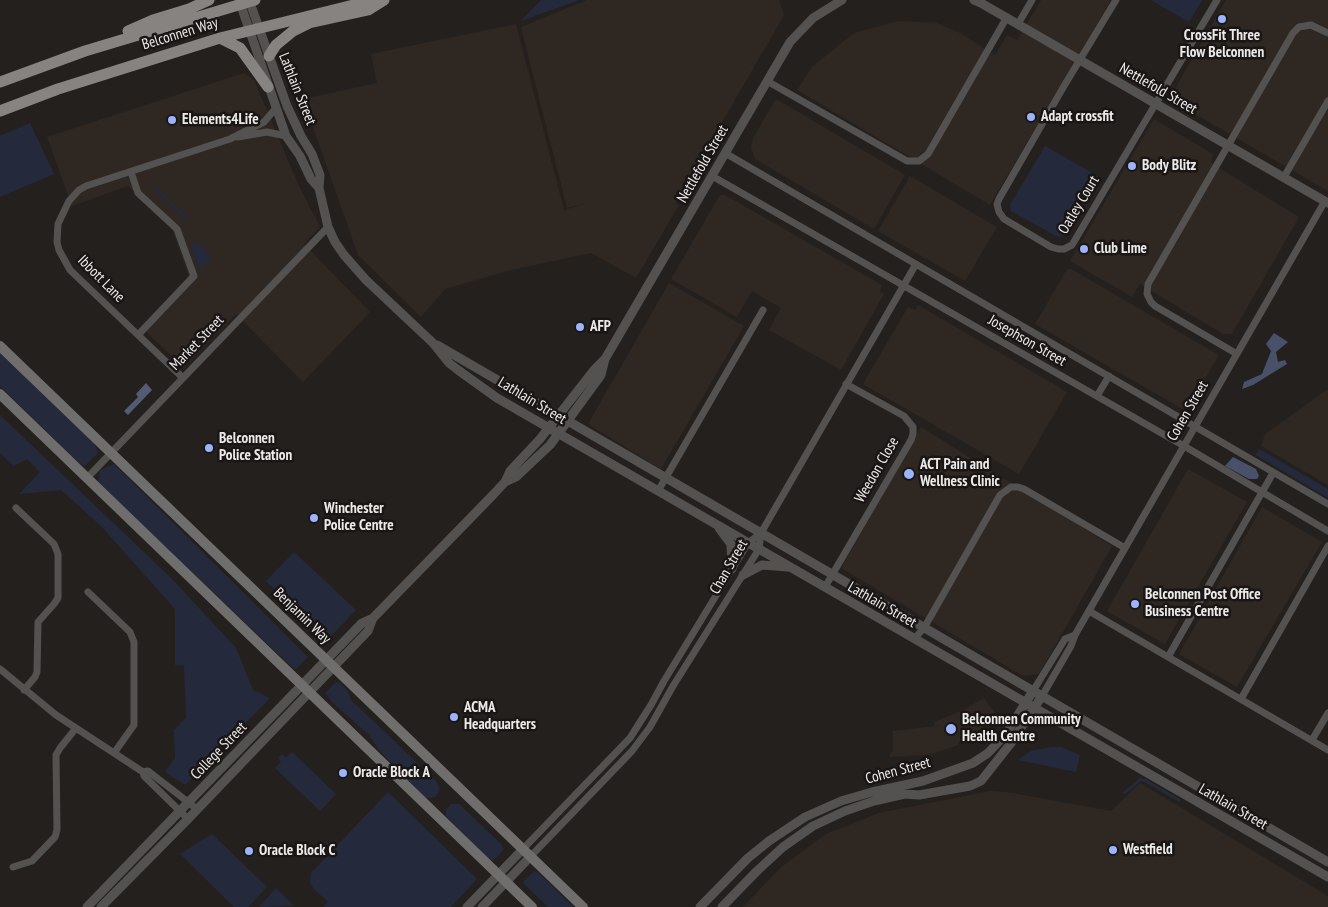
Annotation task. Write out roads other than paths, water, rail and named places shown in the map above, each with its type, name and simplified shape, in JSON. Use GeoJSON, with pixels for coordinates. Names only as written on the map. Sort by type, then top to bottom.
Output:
{"type":"FeatureCollection","features":[{"type":"Feature","properties":{"kind":"main road"},"geometry":{"type":"LineString","coordinates":[[85,50],[152,20],[189,9],[209,0]]}},
{"type":"Feature","properties":{"kind":"main road","name":"Belconnen Way"},"geometry":{"type":"LineString","coordinates":[[0,111],[58,89],[220,38],[374,0]]}},
{"type":"Feature","properties":{"kind":"main road"},"geometry":{"type":"LineString","coordinates":[[269,56],[276,45],[292,31],[309,24],[368,10],[384,0]]}},
{"type":"Feature","properties":{"kind":"main road","name":"Belconnen Way"},"geometry":{"type":"LineString","coordinates":[[0,82],[85,50],[246,1]]}},
{"type":"Feature","properties":{"kind":"main road"},"geometry":{"type":"LineString","coordinates":[[220,38],[240,48],[268,87]]}},
{"type":"Feature","properties":{"kind":"main road","name":"Benjamin Way"},"geometry":{"type":"LineString","coordinates":[[0,346],[583,907]]}},
{"type":"Feature","properties":{"kind":"main road"},"geometry":{"type":"LineString","coordinates":[[0,394],[532,907]]}},
{"type":"Feature","properties":{"kind":"street","name":"Nettlefold Street"},"geometry":{"type":"LineString","coordinates":[[550,428],[594,370],[605,359],[790,42],[813,18],[842,0]]}},
{"type":"Feature","properties":{"kind":"street","name":"Nettlefold Street"},"geometry":{"type":"LineString","coordinates":[[974,0],[1007,17],[1326,202]]}},
{"type":"Feature","properties":{"kind":"street"},"geometry":{"type":"LineString","coordinates":[[1018,24],[1032,0]]}},
{"type":"Feature","properties":{"kind":"street","name":"Oatley Court"},"geometry":{"type":"LineString","coordinates":[[1116,0],[1003,191],[998,204],[999,212],[1004,219],[1052,247],[1064,249],[1072,245],[1217,0]]}},
{"type":"Feature","properties":{"kind":"street"},"geometry":{"type":"LineString","coordinates":[[246,1],[254,29]]}},
{"type":"Feature","properties":{"kind":"street"},"geometry":{"type":"LineString","coordinates":[[767,81],[907,161],[919,161],[928,154],[1007,17]]}},
{"type":"Feature","properties":{"kind":"street"},"geometry":{"type":"LineString","coordinates":[[1237,354],[1155,306],[1151,302],[1146,289],[1293,33],[1299,27],[1311,25],[1328,34]]}},
{"type":"Feature","properties":{"kind":"street","name":"Lathlain Street"},"geometry":{"type":"LineString","coordinates":[[254,29],[269,56],[290,113],[312,154],[320,175],[318,188],[328,227],[344,255],[366,280],[433,343],[458,370],[497,398],[1328,877]]}},
{"type":"Feature","properties":{"kind":"street","name":"Lathlain Street"},"geometry":{"type":"LineString","coordinates":[[254,29],[268,87],[286,136],[318,188]]}},
{"type":"Feature","properties":{"kind":"street"},"geometry":{"type":"LineString","coordinates":[[1284,177],[1328,101]]}},
{"type":"Feature","properties":{"kind":"street","name":"Lathlain Street"},"geometry":{"type":"LineString","coordinates":[[230,138],[264,122],[276,108]]}},
{"type":"Feature","properties":{"kind":"street","name":"Lathlain Street"},"geometry":{"type":"LineString","coordinates":[[230,138],[267,132],[286,136]]}},
{"type":"Feature","properties":{"kind":"street","name":"Ibbott Lane"},"geometry":{"type":"LineString","coordinates":[[183,378],[70,270],[61,255],[57,242],[58,224],[69,201],[79,190],[86,186],[230,138]]}},
{"type":"Feature","properties":{"kind":"street","name":"Josephson Street"},"geometry":{"type":"LineString","coordinates":[[725,153],[1328,504]]}},
{"type":"Feature","properties":{"kind":"street"},"geometry":{"type":"LineString","coordinates":[[131,172],[138,193],[177,229],[194,276],[138,335]]}},
{"type":"Feature","properties":{"kind":"street","name":"Josephson Street"},"geometry":{"type":"LineString","coordinates":[[712,176],[1184,446],[1328,531]]}},
{"type":"Feature","properties":{"kind":"street","name":"Cohen Street"},"geometry":{"type":"LineString","coordinates":[[722,907],[783,847],[813,826],[845,811],[874,801],[970,786],[981,781],[1011,743],[1042,696],[1071,646],[1088,611],[1326,202]]}},
{"type":"Feature","properties":{"kind":"street","name":"Market Street"},"geometry":{"type":"LineString","coordinates":[[87,478],[328,227]]}},
{"type":"Feature","properties":{"kind":"street"},"geometry":{"type":"LineString","coordinates":[[761,533],[916,264]]}},
{"type":"Feature","properties":{"kind":"street"},"geometry":{"type":"LineString","coordinates":[[658,491],[763,310]]}},
{"type":"Feature","properties":{"kind":"street","name":"Lathlain Street"},"geometry":{"type":"LineString","coordinates":[[433,343],[1328,862]]}},
{"type":"Feature","properties":{"kind":"street","name":"Nettlefold Street"},"geometry":{"type":"LineString","coordinates":[[559,433],[601,375],[605,359]]}},
{"type":"Feature","properties":{"kind":"street"},"geometry":{"type":"LineString","coordinates":[[1097,396],[1109,376]]}},
{"type":"Feature","properties":{"kind":"street","name":"Weedon Close"},"geometry":{"type":"LineString","coordinates":[[825,587],[913,434],[913,427],[904,416],[846,384]]}},
{"type":"Feature","properties":{"kind":"street","name":"College Street"},"geometry":{"type":"LineString","coordinates":[[87,907],[188,802],[330,664],[362,623],[373,618],[505,482],[510,471],[550,428]]}},
{"type":"Feature","properties":{"kind":"street","name":"College Street"},"geometry":{"type":"LineString","coordinates":[[505,482],[516,477],[550,445],[559,433]]}},
{"type":"Feature","properties":{"kind":"street"},"geometry":{"type":"LineString","coordinates":[[1168,657],[1273,473]]}},
{"type":"Feature","properties":{"kind":"street"},"geometry":{"type":"LineString","coordinates":[[914,639],[924,628],[1000,495],[1011,487],[1024,489],[1125,548]]}},
{"type":"Feature","properties":{"kind":"street"},"geometry":{"type":"LineString","coordinates":[[16,508],[54,544],[58,554],[58,598],[38,622],[37,672],[24,690]]}},
{"type":"Feature","properties":{"kind":"street"},"geometry":{"type":"LineString","coordinates":[[715,524],[731,544],[732,569]]}},
{"type":"Feature","properties":{"kind":"street","name":"Chan Street"},"geometry":{"type":"LineString","coordinates":[[526,853],[630,738],[748,543],[761,533]]}},
{"type":"Feature","properties":{"kind":"street","name":"Chan Street"},"geometry":{"type":"LineString","coordinates":[[526,853],[638,744],[759,549],[761,533]]}},
{"type":"Feature","properties":{"kind":"street"},"geometry":{"type":"LineString","coordinates":[[1240,699],[1328,546]]}},
{"type":"Feature","properties":{"kind":"street"},"geometry":{"type":"LineString","coordinates":[[742,575],[762,565],[791,568]]}},
{"type":"Feature","properties":{"kind":"street"},"geometry":{"type":"LineString","coordinates":[[88,592],[130,632],[134,642],[134,724],[114,753]]}},
{"type":"Feature","properties":{"kind":"street"},"geometry":{"type":"LineString","coordinates":[[1088,611],[1328,750]]}},
{"type":"Feature","properties":{"kind":"street","name":"Cohen Street"},"geometry":{"type":"LineString","coordinates":[[700,907],[748,858],[768,841],[806,817],[841,801],[923,781],[973,763],[998,743],[1026,704],[1065,640],[1075,635]]}},
{"type":"Feature","properties":{"kind":"street"},"geometry":{"type":"LineString","coordinates":[[0,669],[24,690],[76,728],[143,772],[144,776],[188,819]]}},
{"type":"Feature","properties":{"kind":"street","name":"College Street"},"geometry":{"type":"LineString","coordinates":[[101,907],[197,810],[306,688]]}},
{"type":"Feature","properties":{"kind":"street"},"geometry":{"type":"LineString","coordinates":[[1312,740],[1328,713]]}},
{"type":"Feature","properties":{"kind":"street"},"geometry":{"type":"LineString","coordinates":[[13,867],[32,861],[55,837],[57,830],[56,755],[76,728]]}},
{"type":"Feature","properties":{"kind":"street"},"geometry":{"type":"LineString","coordinates":[[143,772],[148,771],[197,810]]}},
{"type":"Feature","properties":{"kind":"street"},"geometry":{"type":"LineString","coordinates":[[482,907],[503,878],[526,853]]}},
{"type":"Feature","properties":{"kind":"street"},"geometry":{"type":"LineString","coordinates":[[467,907],[503,878]]}},
{"type":"Feature","properties":{"kind":"place","name":"CrossFit Three Flow Belconnen"},"geometry":{"type":"Point","coordinates":[1222,19]}},
{"type":"Feature","properties":{"kind":"place","name":"Adapt crossfit"},"geometry":{"type":"Point","coordinates":[1031,117]}},
{"type":"Feature","properties":{"kind":"place","name":"Elements4Life"},"geometry":{"type":"Point","coordinates":[172,120]}},
{"type":"Feature","properties":{"kind":"place","name":"Body Blitz"},"geometry":{"type":"Point","coordinates":[1132,166]}},
{"type":"Feature","properties":{"kind":"place","name":"Club Lime"},"geometry":{"type":"Point","coordinates":[1084,249]}},
{"type":"Feature","properties":{"kind":"place","name":"AFP"},"geometry":{"type":"Point","coordinates":[580,327]}},
{"type":"Feature","properties":{"kind":"place","name":"Belconnen Police Station"},"geometry":{"type":"Point","coordinates":[209,448]}},
{"type":"Feature","properties":{"kind":"place","name":"ACT Pain and Wellness Clinic"},"geometry":{"type":"Point","coordinates":[909,474]}},
{"type":"Feature","properties":{"kind":"place","name":"Winchester Police Centre"},"geometry":{"type":"Point","coordinates":[314,518]}},
{"type":"Feature","properties":{"kind":"place","name":"Belconnen Post Office Business Centre"},"geometry":{"type":"Point","coordinates":[1135,604]}},
{"type":"Feature","properties":{"kind":"place","name":"ACMA Headquarters"},"geometry":{"type":"Point","coordinates":[454,717]}},
{"type":"Feature","properties":{"kind":"place","name":"Belconnen Community Health Centre"},"geometry":{"type":"Point","coordinates":[951,729]}},
{"type":"Feature","properties":{"kind":"place","name":"Oracle Block A"},"geometry":{"type":"Point","coordinates":[343,773]}},
{"type":"Feature","properties":{"kind":"place","name":"Westfield"},"geometry":{"type":"Point","coordinates":[1113,850]}},
{"type":"Feature","properties":{"kind":"place","name":"Oracle Block C"},"geometry":{"type":"Point","coordinates":[249,851]}}]}
